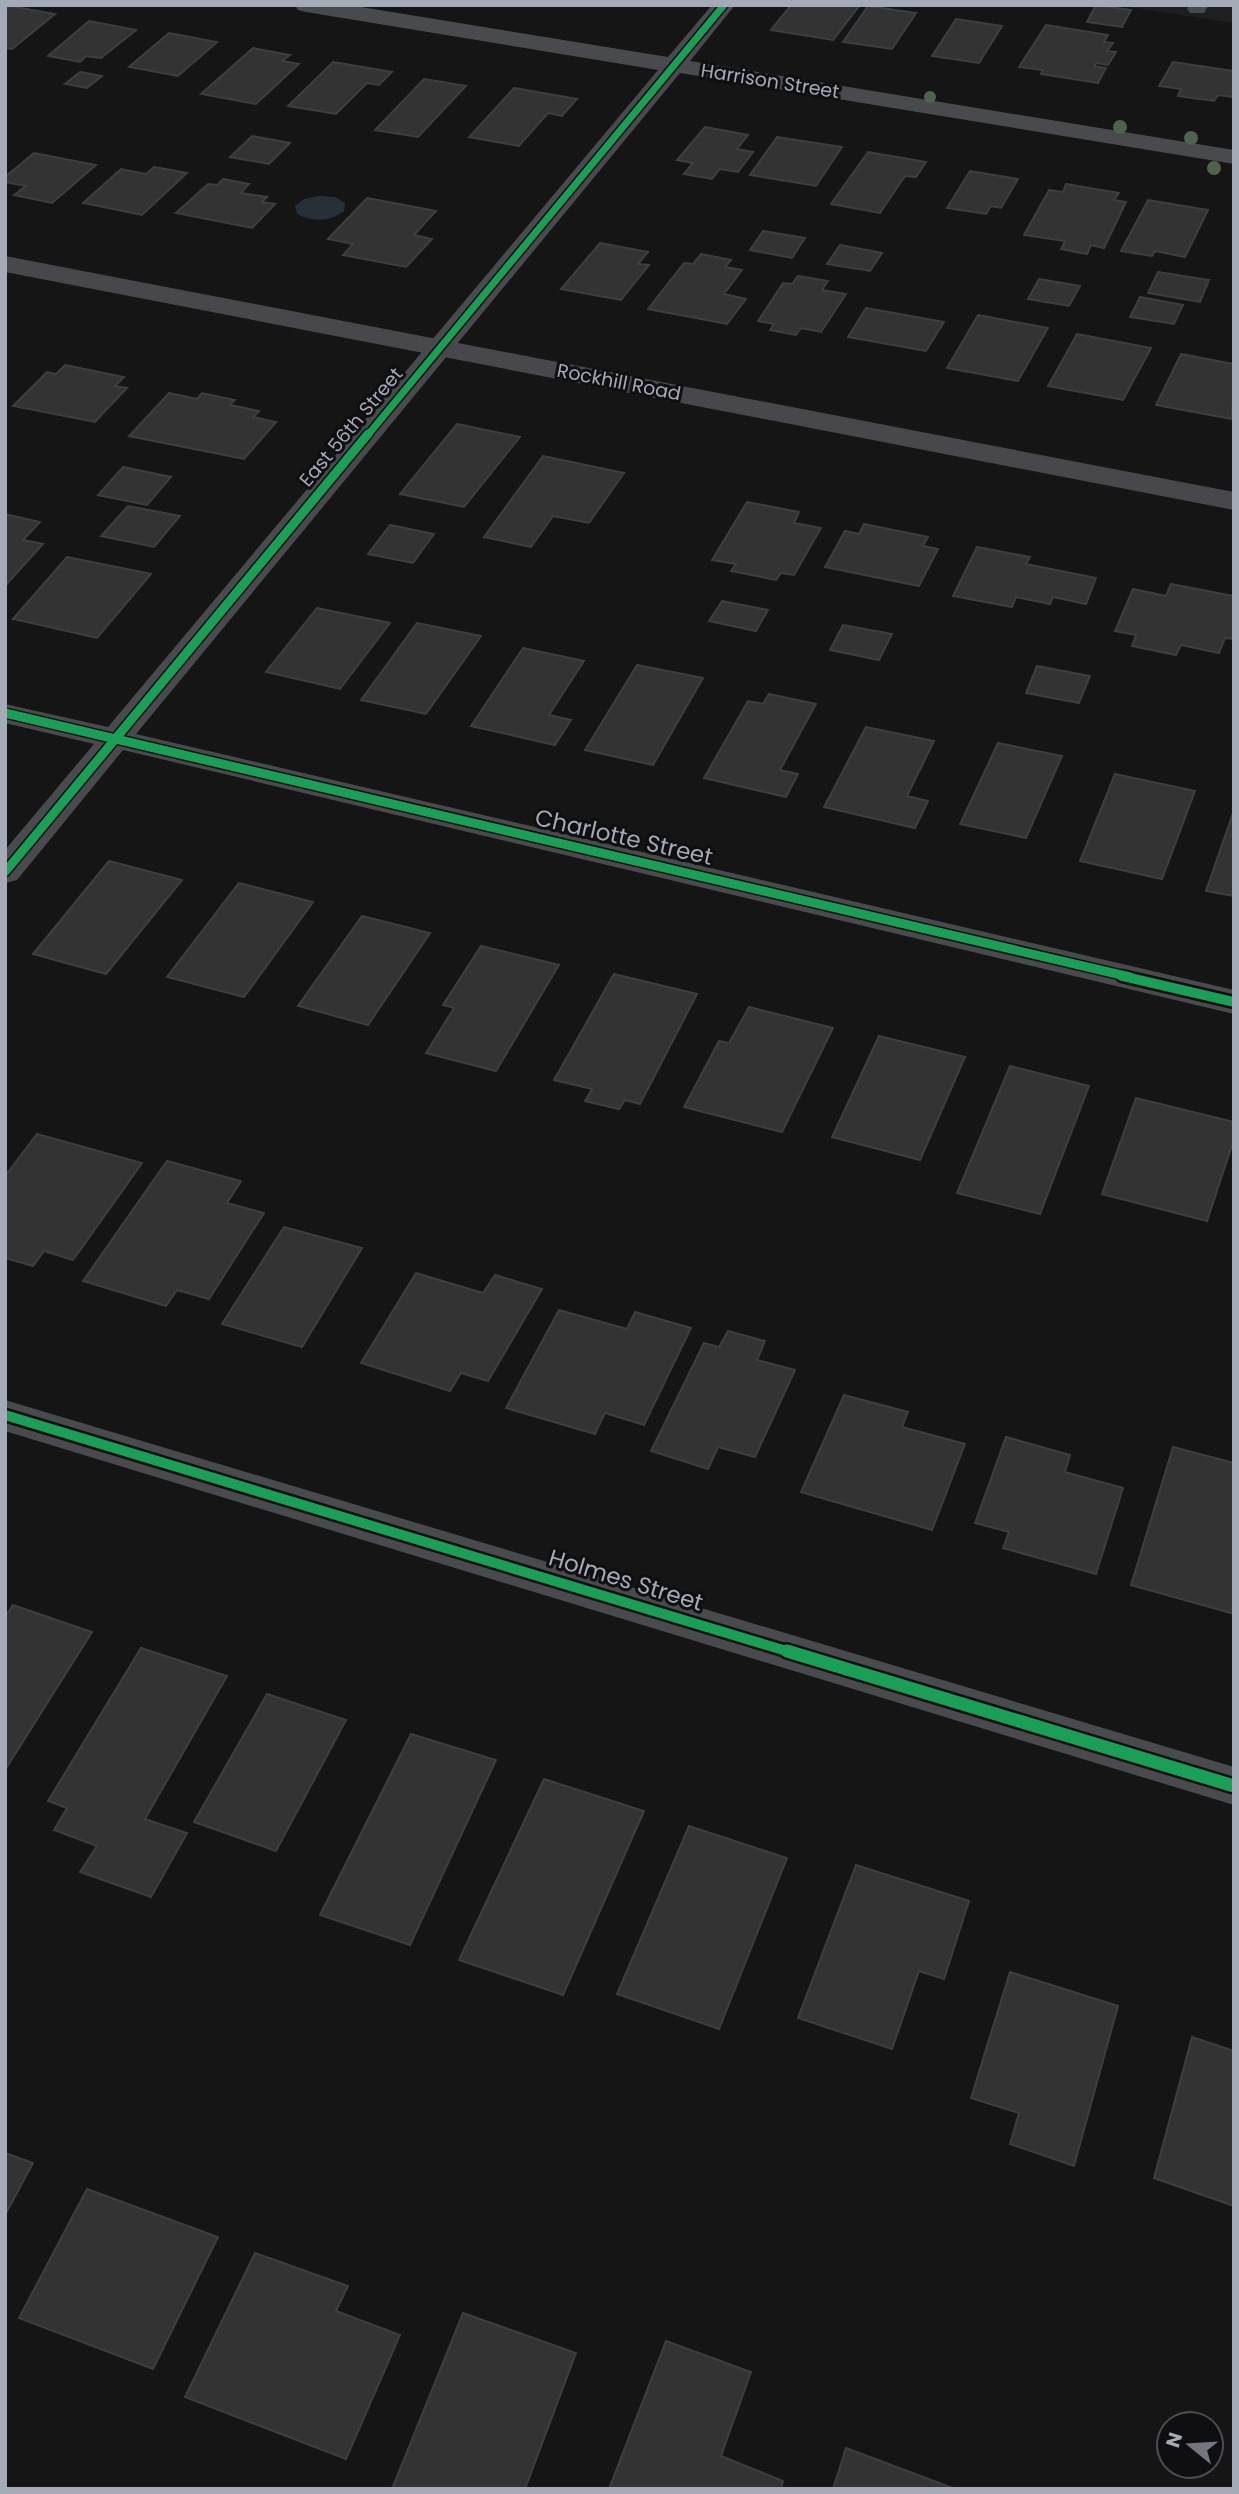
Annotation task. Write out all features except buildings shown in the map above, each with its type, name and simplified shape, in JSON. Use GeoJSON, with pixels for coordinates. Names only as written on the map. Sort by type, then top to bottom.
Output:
{"type":"FeatureCollection","features":[{"type":"Feature","properties":{"kind":"main road","name":"Rockhill Road"},"geometry":{"type":"LineString","coordinates":[[5,264],[1234,500]]}},
{"type":"Feature","properties":{"kind":"street","name":"Harrison Street"},"geometry":{"type":"LineString","coordinates":[[306,5],[1234,157]]}},
{"type":"Feature","properties":{"kind":"street","name":"East 56th Street"},"geometry":{"type":"LineString","coordinates":[[5,872],[724,5]]}},
{"type":"Feature","properties":{"kind":"street","name":"Charlotte Street"},"geometry":{"type":"LineString","coordinates":[[5,713],[1234,1002]]}},
{"type":"Feature","properties":{"kind":"street","name":"Holmes Street"},"geometry":{"type":"LineString","coordinates":[[5,1415],[1234,1786]]}},
{"type":"Feature","properties":{"kind":"shaded area"},"geometry":{"type":"Polygon","coordinates":[[[1115,5],[1234,5],[1234,23],[1115,5]]]}},
{"type":"Feature","properties":{"kind":"shaded area"},"geometry":{"type":"Polygon","coordinates":[[[335,197],[345,203],[344,211],[321,220],[297,214],[295,206],[304,199],[335,197]]]}},
{"type":"Feature","properties":{"kind":"cycle path"},"geometry":{"type":"LineString","coordinates":[[5,872],[724,5]]}},
{"type":"Feature","properties":{"kind":"cycle path"},"geometry":{"type":"LineString","coordinates":[[5,713],[1234,1002]]}},
{"type":"Feature","properties":{"kind":"cycle path"},"geometry":{"type":"LineString","coordinates":[[5,1415],[1234,1786]]}}]}
